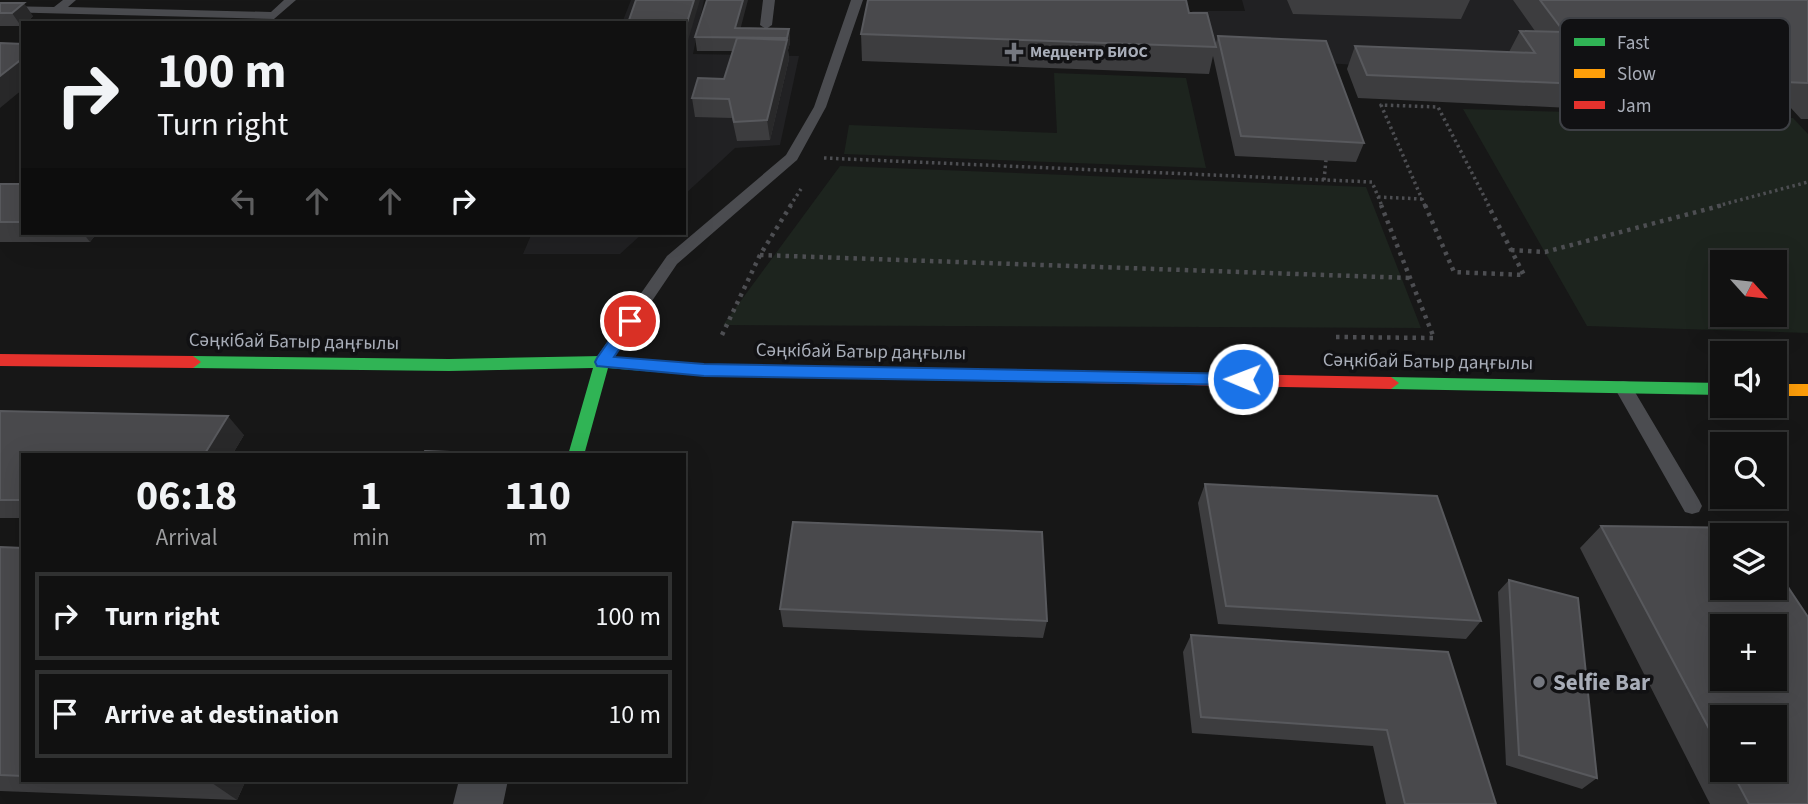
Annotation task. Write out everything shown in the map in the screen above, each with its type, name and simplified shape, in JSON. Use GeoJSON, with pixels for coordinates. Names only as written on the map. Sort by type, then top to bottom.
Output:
{"type":"FeatureCollection","features":[{"type":"Feature","properties":{"kind":"main road","name":"Сәңкібай Батыр даңғылы"},"geometry":{"type":"LineString","coordinates":[[0,360],[449,365],[602,362],[704,370],[1710,388]]}},
{"type":"Feature","properties":{"kind":"main road"},"geometry":{"type":"LineString","coordinates":[[577,453],[602,362]]}},
{"type":"Feature","properties":{"kind":"main road"},"geometry":{"type":"LineString","coordinates":[[1787,390],[1808,390]]}},
{"type":"Feature","properties":{"kind":"street"},"geometry":{"type":"LineString","coordinates":[[478,804],[484,782]]}},
{"type":"Feature","properties":{"kind":"lane"},"geometry":{"type":"LineString","coordinates":[[57,10],[70,0]]}},
{"type":"Feature","properties":{"kind":"lane"},"geometry":{"type":"LineString","coordinates":[[0,9],[274,16],[290,0]]}},
{"type":"Feature","properties":{"kind":"lane"},"geometry":{"type":"LineString","coordinates":[[766,24],[769,0]]}},
{"type":"Feature","properties":{"kind":"lane"},"geometry":{"type":"LineString","coordinates":[[602,362],[672,260],[792,157],[820,107],[856,0]]}},
{"type":"Feature","properties":{"kind":"lane"},"geometry":{"type":"LineString","coordinates":[[1623,387],[1692,506]]}},
{"type":"Feature","properties":{"kind":"path"},"geometry":{"type":"LineString","coordinates":[[1381,105],[1438,107],[1524,275],[1454,272],[1422,199],[1381,105]]}},
{"type":"Feature","properties":{"kind":"path"},"geometry":{"type":"LineString","coordinates":[[792,157],[1372,183],[1434,338],[1336,337]]}},
{"type":"Feature","properties":{"kind":"path"},"geometry":{"type":"LineString","coordinates":[[704,370],[760,255],[820,158]]}},
{"type":"Feature","properties":{"kind":"path"},"geometry":{"type":"LineString","coordinates":[[1324,180],[1326,160]]}},
{"type":"Feature","properties":{"kind":"path"},"geometry":{"type":"LineString","coordinates":[[1511,250],[1545,252],[1808,181]]}},
{"type":"Feature","properties":{"kind":"path"},"geometry":{"type":"LineString","coordinates":[[1378,197],[1422,199]]}},
{"type":"Feature","properties":{"kind":"path"},"geometry":{"type":"LineString","coordinates":[[760,255],[1410,278]]}},
{"type":"Feature","properties":{"kind":"shaded area"},"geometry":{"type":"Polygon","coordinates":[[[631,0],[704,0],[693,54],[799,56],[780,145],[735,148],[686,193],[686,21],[623,21],[631,0]]]}},
{"type":"Feature","properties":{"kind":"shaded area"},"geometry":{"type":"Polygon","coordinates":[[[1242,0],[1808,0],[1754,18],[1560,18],[1560,79],[1213,55],[1201,40],[1192,11],[1245,11],[1242,0]]]}},
{"type":"Feature","properties":{"kind":"shaded area"},"geometry":{"type":"Polygon","coordinates":[[[1054,73],[1186,78],[1206,168],[844,154],[849,125],[1057,133],[1054,73]]]}},
{"type":"Feature","properties":{"kind":"shaded area"},"geometry":{"type":"Polygon","coordinates":[[[1463,109],[1560,112],[1560,130],[1790,130],[1790,118],[1793,118],[1808,134],[1808,333],[1587,326],[1463,109]]]}},
{"type":"Feature","properties":{"kind":"shaded area"},"geometry":{"type":"Polygon","coordinates":[[[840,166],[1366,187],[1421,328],[723,325],[840,166]]]}},
{"type":"Feature","properties":{"kind":"shaded area"},"geometry":{"type":"Polygon","coordinates":[[[531,235],[641,235],[620,254],[523,254],[531,235]]]}},
{"type":"Feature","properties":{"kind":"building"},"geometry":{"type":"Polygon","coordinates":[[[636,0],[694,0],[686,26],[686,21],[629,21],[636,0]]]}},
{"type":"Feature","properties":{"kind":"building"},"geometry":{"type":"Polygon","coordinates":[[[707,0],[743,0],[735,28],[789,29],[787,38],[695,37],[707,0]]]}},
{"type":"Feature","properties":{"kind":"building"},"geometry":{"type":"Polygon","coordinates":[[[868,0],[1186,0],[1189,13],[1207,13],[1216,47],[861,34],[868,0]]]}},
{"type":"Feature","properties":{"kind":"building"},"geometry":{"type":"Polygon","coordinates":[[[1540,0],[1808,0],[1808,83],[1790,82],[1790,18],[1560,18],[1560,27],[1540,0]]]}},
{"type":"Feature","properties":{"kind":"building"},"geometry":{"type":"Polygon","coordinates":[[[0,3],[24,3],[12,13],[0,13],[0,3]]]}},
{"type":"Feature","properties":{"kind":"building"},"geometry":{"type":"Polygon","coordinates":[[[1520,31],[1560,32],[1560,83],[1367,75],[1355,46],[1535,53],[1520,31]]]}},
{"type":"Feature","properties":{"kind":"building"},"geometry":{"type":"Polygon","coordinates":[[[1218,36],[1326,41],[1364,143],[1241,136],[1218,36]]]}},
{"type":"Feature","properties":{"kind":"building"},"geometry":{"type":"Polygon","coordinates":[[[737,38],[787,40],[767,120],[734,122],[729,99],[692,98],[698,78],[724,79],[737,38]]]}},
{"type":"Feature","properties":{"kind":"building"},"geometry":{"type":"Polygon","coordinates":[[[0,43],[21,44],[21,60],[0,76],[0,43]]]}},
{"type":"Feature","properties":{"kind":"building"},"geometry":{"type":"Polygon","coordinates":[[[0,184],[21,184],[21,222],[0,222],[0,184]]]}},
{"type":"Feature","properties":{"kind":"building"},"geometry":{"type":"Polygon","coordinates":[[[0,411],[228,416],[205,453],[21,453],[21,500],[0,500],[0,411]]]}},
{"type":"Feature","properties":{"kind":"building"},"geometry":{"type":"Polygon","coordinates":[[[425,451],[475,453],[424,453],[425,451]]]}},
{"type":"Feature","properties":{"kind":"building"},"geometry":{"type":"Polygon","coordinates":[[[1205,484],[1437,496],[1481,621],[1226,606],[1205,484]]]}},
{"type":"Feature","properties":{"kind":"building"},"geometry":{"type":"Polygon","coordinates":[[[793,522],[1042,532],[1047,621],[780,609],[793,522]]]}},
{"type":"Feature","properties":{"kind":"building"},"geometry":{"type":"Polygon","coordinates":[[[1601,526],[1710,527],[1710,600],[1787,600],[1787,586],[1808,617],[1808,804],[1749,804],[1737,782],[1787,782],[1787,705],[1710,705],[1710,730],[1601,526]]]}},
{"type":"Feature","properties":{"kind":"building"},"geometry":{"type":"Polygon","coordinates":[[[0,547],[21,548],[21,776],[0,775],[0,547]]]}},
{"type":"Feature","properties":{"kind":"building"},"geometry":{"type":"Polygon","coordinates":[[[1509,580],[1578,598],[1597,778],[1519,755],[1509,580]]]}},
{"type":"Feature","properties":{"kind":"building"},"geometry":{"type":"Polygon","coordinates":[[[1191,635],[1448,652],[1496,804],[1405,804],[1387,730],[1201,717],[1191,635]]]}},
{"type":"Feature","properties":{"kind":"traffic: fast"},"geometry":{"type":"LineString","coordinates":[[193,362],[449,365],[602,362],[704,370],[1085,377]]}},
{"type":"Feature","properties":{"kind":"traffic: fast"},"geometry":{"type":"LineString","coordinates":[[577,453],[602,362]]}},
{"type":"Feature","properties":{"kind":"traffic: fast"},"geometry":{"type":"LineString","coordinates":[[1391,383],[1710,389]]}},
{"type":"Feature","properties":{"kind":"traffic: slow"},"geometry":{"type":"LineString","coordinates":[[1787,390],[1808,390]]}},
{"type":"Feature","properties":{"kind":"traffic: jam"},"geometry":{"type":"LineString","coordinates":[[0,360],[193,362]]}},
{"type":"Feature","properties":{"kind":"traffic: jam"},"geometry":{"type":"LineString","coordinates":[[1085,377],[1391,383]]}},
{"type":"Feature","properties":{"kind":"place","name":"Медцентр БИОС"},"geometry":{"type":"Point","coordinates":[1014,52]}},
{"type":"Feature","properties":{"kind":"place","name":"Selfie Bar"},"geometry":{"type":"Point","coordinates":[1539,682]}},
{"type":"Feature","properties":{"kind":"route"},"geometry":{"type":"LineString","coordinates":[[630,321],[602,362],[704,370],[1243,379]]}}]}
